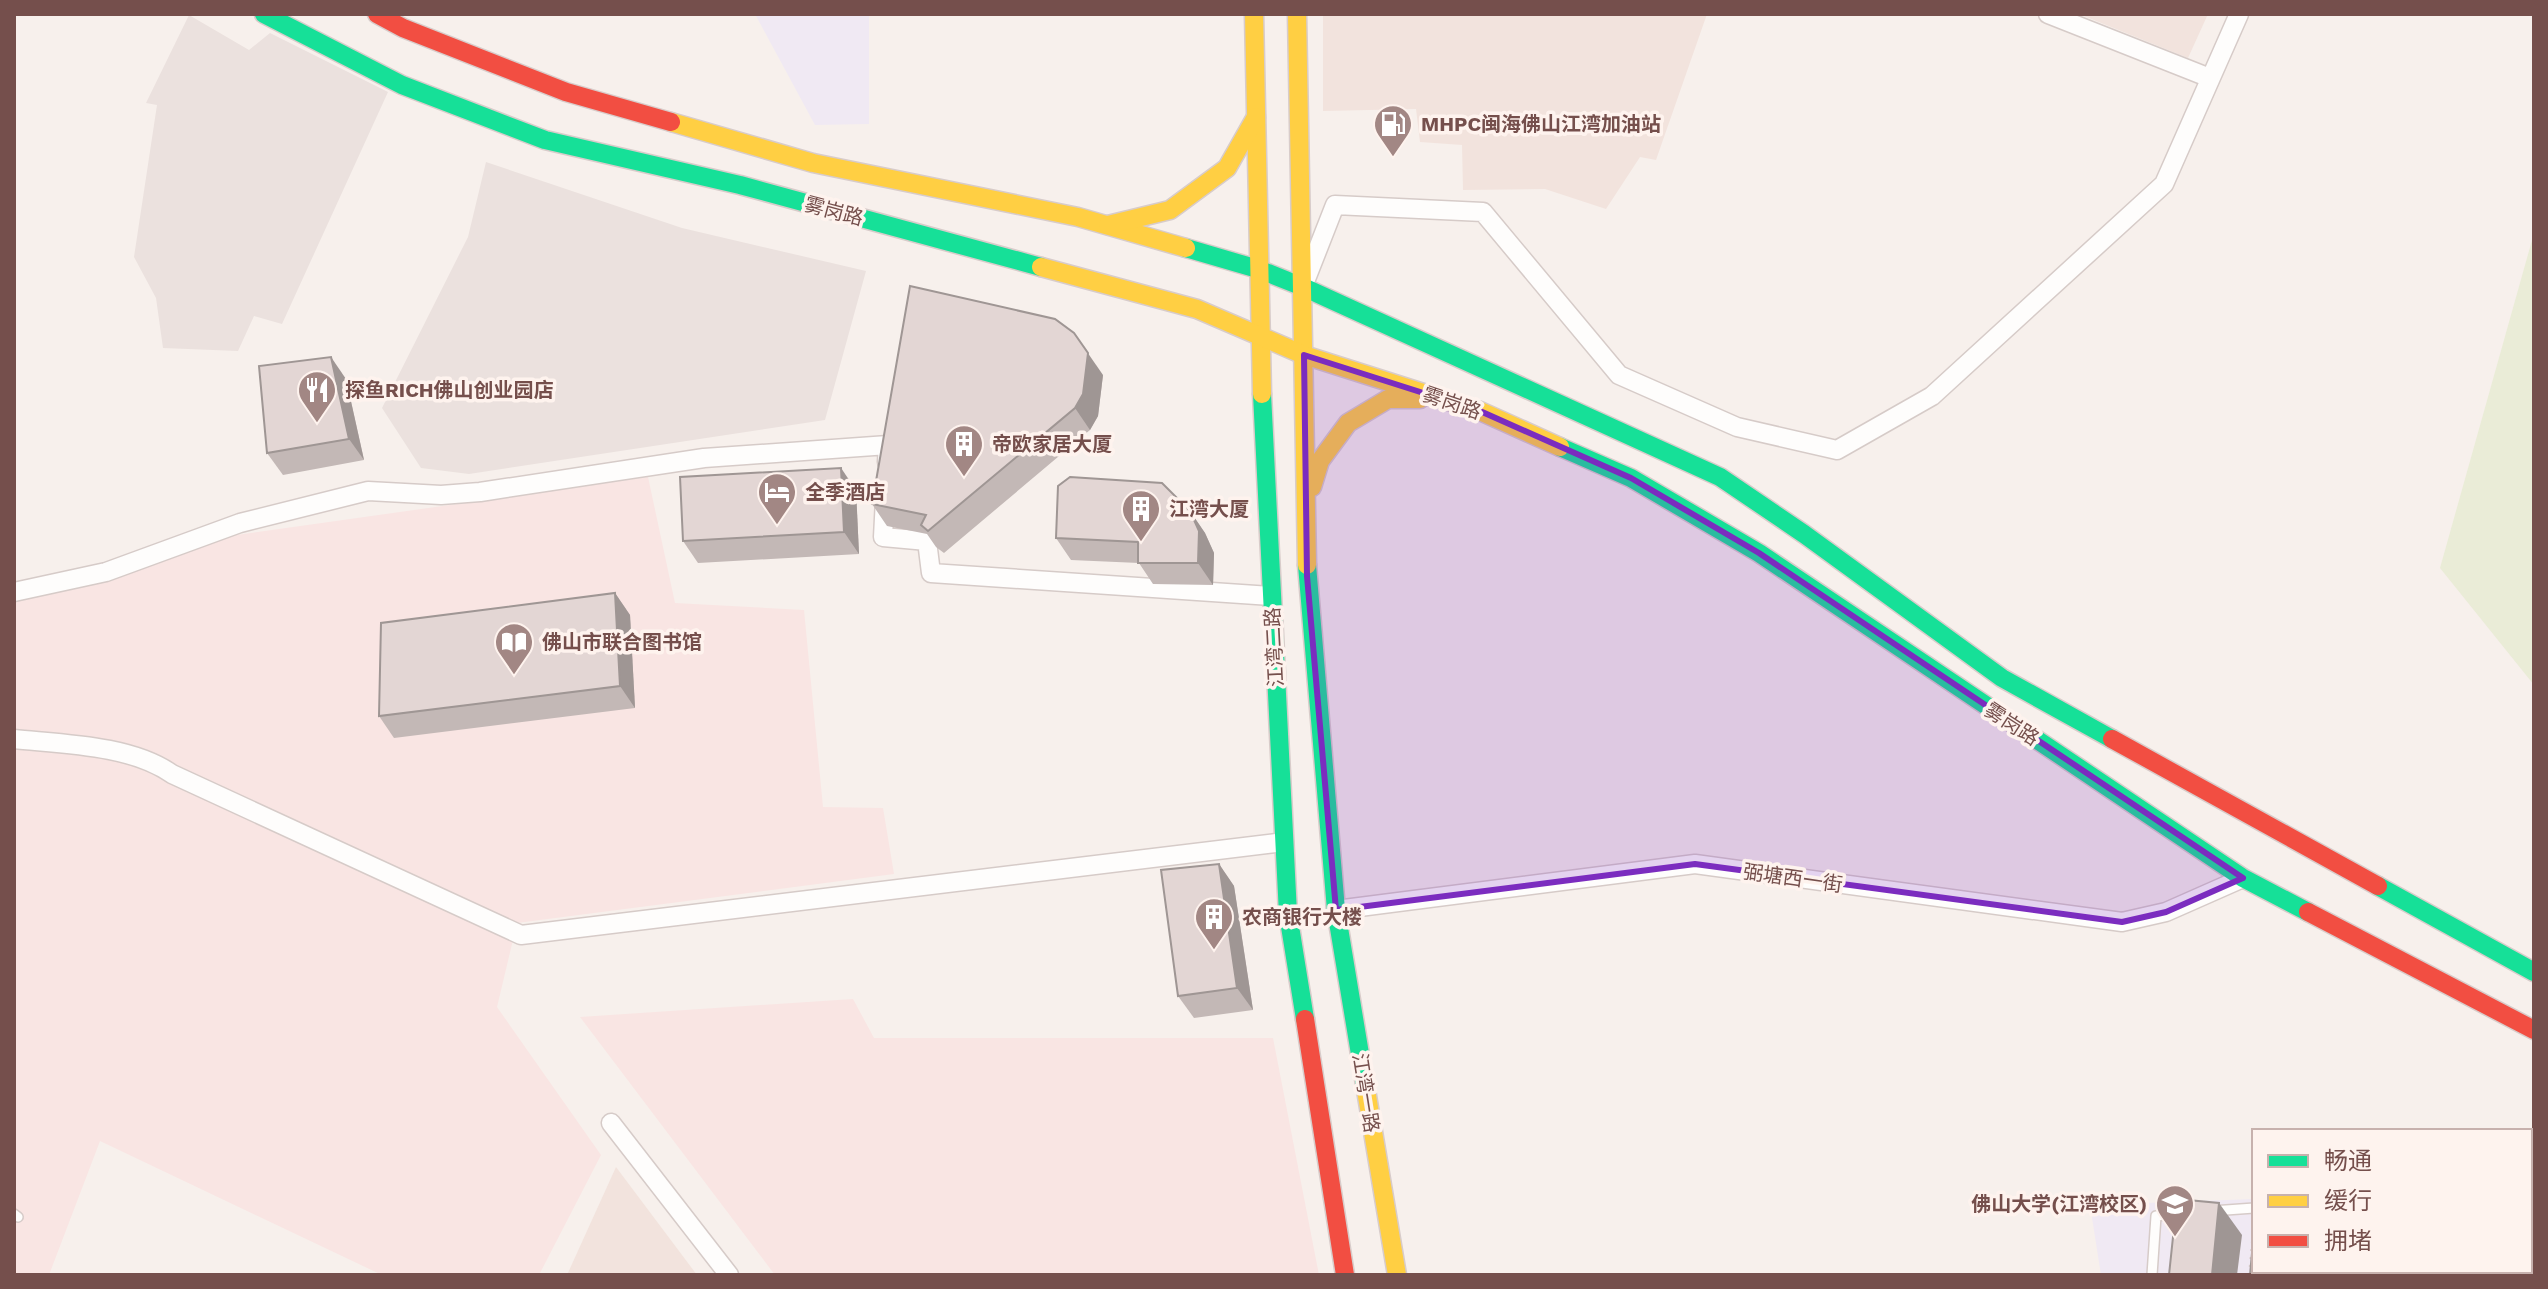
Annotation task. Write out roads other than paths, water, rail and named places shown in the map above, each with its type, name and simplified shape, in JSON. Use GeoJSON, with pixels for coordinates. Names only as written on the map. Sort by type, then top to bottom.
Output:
{"type":"FeatureCollection","features":[{"type":"Feature","properties":{"kind":"main road","name":"雾岗路"},"geometry":{"type":"LineString","coordinates":[[264,14],[402,85],[545,140],[740,185],[1197,309],[1304,355],[1480,411],[1631,478],[1759,553],[2243,878],[2534,1030]]}},
{"type":"Feature","properties":{"kind":"main road","name":"雾岗路"},"geometry":{"type":"LineString","coordinates":[[377,14],[403,28],[566,92],[813,163],[1078,217],[1258,269],[1303,287],[1720,477],[2002,678],[2534,972]]}},
{"type":"Feature","properties":{"kind":"main road","name":"江湾二路"},"geometry":{"type":"LineString","coordinates":[[1254,14],[1259,337],[1288,914],[1345,1275]]}},
{"type":"Feature","properties":{"kind":"main road","name":"江湾二路"},"geometry":{"type":"LineString","coordinates":[[1297,14],[1307,576],[1336,910]]}},
{"type":"Feature","properties":{"kind":"main road"},"geometry":{"type":"LineString","coordinates":[[1107,225],[1170,210],[1227,168],[1256,117]]}},
{"type":"Feature","properties":{"kind":"main road"},"geometry":{"type":"LineString","coordinates":[[1306,506],[1320,461],[1348,423],[1388,399],[1441,399]]}},
{"type":"Feature","properties":{"kind":"main road","name":"江湾一路"},"geometry":{"type":"LineString","coordinates":[[1336,910],[1397,1275]]}},
{"type":"Feature","properties":{"kind":"street"},"geometry":{"type":"LineString","coordinates":[[2048,14],[2210,78]]}},
{"type":"Feature","properties":{"kind":"street"},"geometry":{"type":"LineString","coordinates":[[1303,287],[1335,205],[1483,212],[1619,375],[1737,427],[1837,450],[1932,396],[2164,184],[2239,14]]}},
{"type":"Feature","properties":{"kind":"street"},"geometry":{"type":"LineString","coordinates":[[14,592],[106,572],[240,523],[368,491],[441,495],[480,492],[704,458],[888,445],[883,537],[927,541],[931,573],[1271,596]]}},
{"type":"Feature","properties":{"kind":"street"},"geometry":{"type":"LineString","coordinates":[[14,739],[103,749],[160,765],[172,774],[521,935],[1284,842]]}},
{"type":"Feature","properties":{"kind":"street","name":"弼塘西一街"},"geometry":{"type":"LineString","coordinates":[[1336,910],[1695,864],[2122,922],[2166,912],[2243,878]]}},
{"type":"Feature","properties":{"kind":"street"},"geometry":{"type":"LineString","coordinates":[[611,1123],[729,1275]]}},
{"type":"Feature","properties":{"kind":"lane"},"geometry":{"type":"LineString","coordinates":[[2152,1275],[2156,1216],[2252,1208]]}},
{"type":"Feature","properties":{"kind":"place","name":"MHPC闽海佛山江湾加油站"},"geometry":{"type":"Point","coordinates":[1393,158]}},
{"type":"Feature","properties":{"kind":"place","name":"探鱼RICH佛山创业园店"},"geometry":{"type":"Point","coordinates":[317,424]}},
{"type":"Feature","properties":{"kind":"place","name":"帝欧家居大厦"},"geometry":{"type":"Point","coordinates":[964,478]}},
{"type":"Feature","properties":{"kind":"place","name":"全季酒店"},"geometry":{"type":"Point","coordinates":[777,526]}},
{"type":"Feature","properties":{"kind":"place","name":"江湾大厦"},"geometry":{"type":"Point","coordinates":[1141,543]}},
{"type":"Feature","properties":{"kind":"place","name":"佛山市联合图书馆"},"geometry":{"type":"Point","coordinates":[514,676]}},
{"type":"Feature","properties":{"kind":"place","name":"农商银行大楼"},"geometry":{"type":"Point","coordinates":[1214,951]}},
{"type":"Feature","properties":{"kind":"place","name":"佛山大学(江湾校区)"},"geometry":{"type":"Point","coordinates":[2175,1238]}}]}
